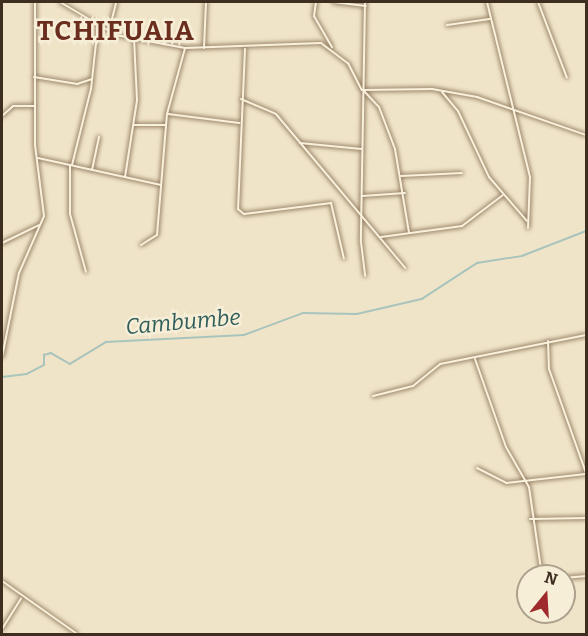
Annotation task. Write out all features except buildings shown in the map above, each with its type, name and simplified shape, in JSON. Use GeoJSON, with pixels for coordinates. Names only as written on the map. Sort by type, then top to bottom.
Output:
{"type":"FeatureCollection","features":[{"type":"Feature","properties":{"kind":"street"},"geometry":{"type":"LineString","coordinates":[[2,357],[19,273],[40,224],[44,192],[37,158],[34,106],[35,2]]}},
{"type":"Feature","properties":{"kind":"street"},"geometry":{"type":"LineString","coordinates":[[60,2],[109,31],[134,39],[185,48],[245,49],[302,41],[332,47]]}},
{"type":"Feature","properties":{"kind":"street"},"geometry":{"type":"LineString","coordinates":[[109,31],[116,2]]}},
{"type":"Feature","properties":{"kind":"street"},"geometry":{"type":"LineString","coordinates":[[204,48],[206,2]]}},
{"type":"Feature","properties":{"kind":"street"},"geometry":{"type":"LineString","coordinates":[[316,2],[314,16],[332,47],[363,91],[379,106],[402,176],[409,233]]}},
{"type":"Feature","properties":{"kind":"street"},"geometry":{"type":"LineString","coordinates":[[333,2],[365,4],[362,149],[365,276]]}},
{"type":"Feature","properties":{"kind":"street"},"geometry":{"type":"LineString","coordinates":[[487,2],[516,110],[530,177],[528,228]]}},
{"type":"Feature","properties":{"kind":"street"},"geometry":{"type":"LineString","coordinates":[[538,2],[567,78]]}},
{"type":"Feature","properties":{"kind":"street"},"geometry":{"type":"LineString","coordinates":[[447,25],[490,19]]}},
{"type":"Feature","properties":{"kind":"street"},"geometry":{"type":"LineString","coordinates":[[86,272],[70,214],[71,165],[92,79],[98,25]]}},
{"type":"Feature","properties":{"kind":"street"},"geometry":{"type":"LineString","coordinates":[[125,177],[134,125],[134,39]]}},
{"type":"Feature","properties":{"kind":"street"},"geometry":{"type":"LineString","coordinates":[[141,245],[157,235],[167,114],[185,48]]}},
{"type":"Feature","properties":{"kind":"street"},"geometry":{"type":"LineString","coordinates":[[245,49],[239,123],[240,213],[331,203],[344,259]]}},
{"type":"Feature","properties":{"kind":"street"},"geometry":{"type":"LineString","coordinates":[[33,76],[77,84],[92,79]]}},
{"type":"Feature","properties":{"kind":"street"},"geometry":{"type":"LineString","coordinates":[[363,91],[441,90],[516,110],[586,135]]}},
{"type":"Feature","properties":{"kind":"street"},"geometry":{"type":"LineString","coordinates":[[441,90],[458,111],[486,171],[503,195],[527,221]]}},
{"type":"Feature","properties":{"kind":"street"},"geometry":{"type":"LineString","coordinates":[[242,99],[267,107],[405,268]]}},
{"type":"Feature","properties":{"kind":"street"},"geometry":{"type":"LineString","coordinates":[[2,116],[13,106],[34,106]]}},
{"type":"Feature","properties":{"kind":"street"},"geometry":{"type":"LineString","coordinates":[[167,114],[239,123]]}},
{"type":"Feature","properties":{"kind":"street"},"geometry":{"type":"LineString","coordinates":[[134,125],[166,125]]}},
{"type":"Feature","properties":{"kind":"street"},"geometry":{"type":"LineString","coordinates":[[92,170],[99,137]]}},
{"type":"Feature","properties":{"kind":"street"},"geometry":{"type":"LineString","coordinates":[[300,143],[362,149]]}},
{"type":"Feature","properties":{"kind":"street"},"geometry":{"type":"LineString","coordinates":[[37,158],[161,185]]}},
{"type":"Feature","properties":{"kind":"street"},"geometry":{"type":"LineString","coordinates":[[402,176],[462,173]]}},
{"type":"Feature","properties":{"kind":"street"},"geometry":{"type":"LineString","coordinates":[[362,196],[405,193]]}},
{"type":"Feature","properties":{"kind":"street"},"geometry":{"type":"LineString","coordinates":[[380,237],[462,226],[503,195]]}},
{"type":"Feature","properties":{"kind":"street"},"geometry":{"type":"LineString","coordinates":[[2,243],[40,224]]}},
{"type":"Feature","properties":{"kind":"street"},"geometry":{"type":"LineString","coordinates":[[373,396],[411,387],[440,364],[586,334]]}},
{"type":"Feature","properties":{"kind":"street"},"geometry":{"type":"LineString","coordinates":[[477,468],[500,482],[586,474],[549,369],[548,341]]}},
{"type":"Feature","properties":{"kind":"street"},"geometry":{"type":"LineString","coordinates":[[475,358],[506,447],[526,480],[530,519],[540,564]]}},
{"type":"Feature","properties":{"kind":"street"},"geometry":{"type":"LineString","coordinates":[[530,519],[586,518]]}},
{"type":"Feature","properties":{"kind":"street"},"geometry":{"type":"LineString","coordinates":[[2,581],[21,599],[52,612],[63,629],[77,634]]}},
{"type":"Feature","properties":{"kind":"street"},"geometry":{"type":"LineString","coordinates":[[2,629],[21,599]]}},
{"type":"Feature","properties":{"kind":"waterway","name":"Cambumbe"},"geometry":{"type":"LineString","coordinates":[[2,377],[27,374],[44,365],[44,355],[51,353],[70,364],[106,342],[244,335],[303,313],[357,314],[422,299],[477,263],[522,256],[586,231]]}},
{"type":"Feature","properties":{"kind":"district","name":"TCHIFUAIA"},"geometry":{"type":"Point","coordinates":[116,32]}}]}
